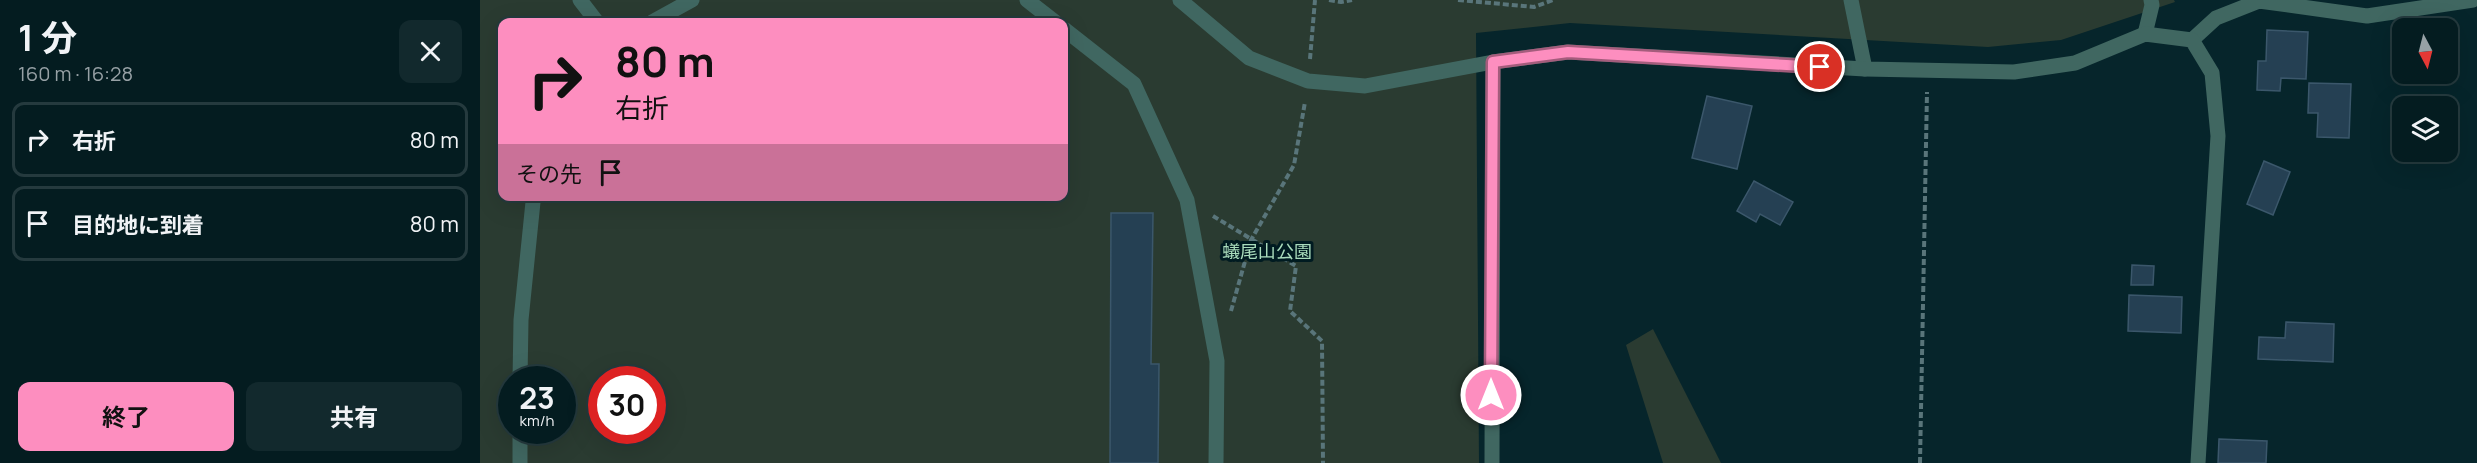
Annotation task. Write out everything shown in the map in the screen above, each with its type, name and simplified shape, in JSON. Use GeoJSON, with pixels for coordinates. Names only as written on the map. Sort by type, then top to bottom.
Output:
{"type":"FeatureCollection","features":[{"type":"Feature","properties":{"kind":"street"},"geometry":{"type":"LineString","coordinates":[[580,0],[594,18]]}},
{"type":"Feature","properties":{"kind":"street"},"geometry":{"type":"LineString","coordinates":[[659,18],[692,0]]}},
{"type":"Feature","properties":{"kind":"street"},"geometry":{"type":"LineString","coordinates":[[1027,0],[1050,18]]}},
{"type":"Feature","properties":{"kind":"street"},"geometry":{"type":"LineString","coordinates":[[1180,0],[1249,58],[1308,81],[1365,86],[1493,62],[1568,52],[1865,69],[2014,72],[2075,63],[2145,34],[2192,40],[2216,18],[2259,1],[2367,16],[2473,0]]}},
{"type":"Feature","properties":{"kind":"street"},"geometry":{"type":"LineString","coordinates":[[1851,0],[1865,69]]}},
{"type":"Feature","properties":{"kind":"street"},"geometry":{"type":"LineString","coordinates":[[2145,34],[2152,5],[2151,0]]}},
{"type":"Feature","properties":{"kind":"street"},"geometry":{"type":"LineString","coordinates":[[1068,32],[1134,84],[1187,200],[1217,361],[1216,463]]}},
{"type":"Feature","properties":{"kind":"street"},"geometry":{"type":"LineString","coordinates":[[2192,40],[2212,73],[2218,136],[2198,463]]}},
{"type":"Feature","properties":{"kind":"street"},"geometry":{"type":"LineString","coordinates":[[1492,463],[1493,62]]}},
{"type":"Feature","properties":{"kind":"street"},"geometry":{"type":"LineString","coordinates":[[520,366],[521,320],[533,201]]}},
{"type":"Feature","properties":{"kind":"street"},"geometry":{"type":"LineString","coordinates":[[520,444],[520,463]]}},
{"type":"Feature","properties":{"kind":"path"},"geometry":{"type":"LineString","coordinates":[[1229,317],[1251,240],[1294,165],[1308,81],[1316,0]]}},
{"type":"Feature","properties":{"kind":"path"},"geometry":{"type":"LineString","coordinates":[[1329,0],[1341,2],[1352,0]]}},
{"type":"Feature","properties":{"kind":"path"},"geometry":{"type":"LineString","coordinates":[[1458,0],[1534,7],[1553,0]]}},
{"type":"Feature","properties":{"kind":"path"},"geometry":{"type":"LineString","coordinates":[[1920,463],[1927,70]]}},
{"type":"Feature","properties":{"kind":"path"},"geometry":{"type":"LineString","coordinates":[[1187,200],[1296,266],[1290,311],[1322,341],[1323,463]]}},
{"type":"Feature","properties":{"kind":"green space","name":"蟻尾山公園"},"geometry":{"type":"Polygon","coordinates":[[[480,0],[2174,0],[2175,2],[2061,40],[1988,47],[1570,23],[1476,33],[1479,463],[480,463],[480,0]]]}},
{"type":"Feature","properties":{"kind":"green space"},"geometry":{"type":"Polygon","coordinates":[[[1653,329],[1721,463],[1663,463],[1626,345],[1653,329]]]}},
{"type":"Feature","properties":{"kind":"building"},"geometry":{"type":"Polygon","coordinates":[[[2267,30],[2308,32],[2306,79],[2281,78],[2280,91],[2257,90],[2258,61],[2266,61],[2267,30]]]}},
{"type":"Feature","properties":{"kind":"building"},"geometry":{"type":"Polygon","coordinates":[[[2309,83],[2351,84],[2349,138],[2317,137],[2318,113],[2308,113],[2309,83]]]}},
{"type":"Feature","properties":{"kind":"building"},"geometry":{"type":"Polygon","coordinates":[[[1707,96],[1752,106],[1737,169],[1692,158],[1707,96]]]}},
{"type":"Feature","properties":{"kind":"building"},"geometry":{"type":"Polygon","coordinates":[[[2264,161],[2290,172],[2273,215],[2247,204],[2264,161]]]}},
{"type":"Feature","properties":{"kind":"building"},"geometry":{"type":"Polygon","coordinates":[[[1754,181],[1793,202],[1780,225],[1760,214],[1756,222],[1737,211],[1754,181]]]}},
{"type":"Feature","properties":{"kind":"building"},"geometry":{"type":"Polygon","coordinates":[[[1111,213],[1153,213],[1151,364],[1159,364],[1158,463],[1110,463],[1111,213]]]}},
{"type":"Feature","properties":{"kind":"building"},"geometry":{"type":"Polygon","coordinates":[[[2132,265],[2154,266],[2153,285],[2131,285],[2132,265]]]}},
{"type":"Feature","properties":{"kind":"building"},"geometry":{"type":"Polygon","coordinates":[[[2129,295],[2182,297],[2181,333],[2128,331],[2129,295]]]}},
{"type":"Feature","properties":{"kind":"building"},"geometry":{"type":"Polygon","coordinates":[[[2286,322],[2334,324],[2333,362],[2258,359],[2259,337],[2285,338],[2286,322]]]}},
{"type":"Feature","properties":{"kind":"building"},"geometry":{"type":"Polygon","coordinates":[[[2219,439],[2267,441],[2266,463],[2218,463],[2219,439]]]}},
{"type":"Feature","properties":{"kind":"route"},"geometry":{"type":"LineString","coordinates":[[1491,395],[1493,62],[1568,52],[1820,67]]}}]}
